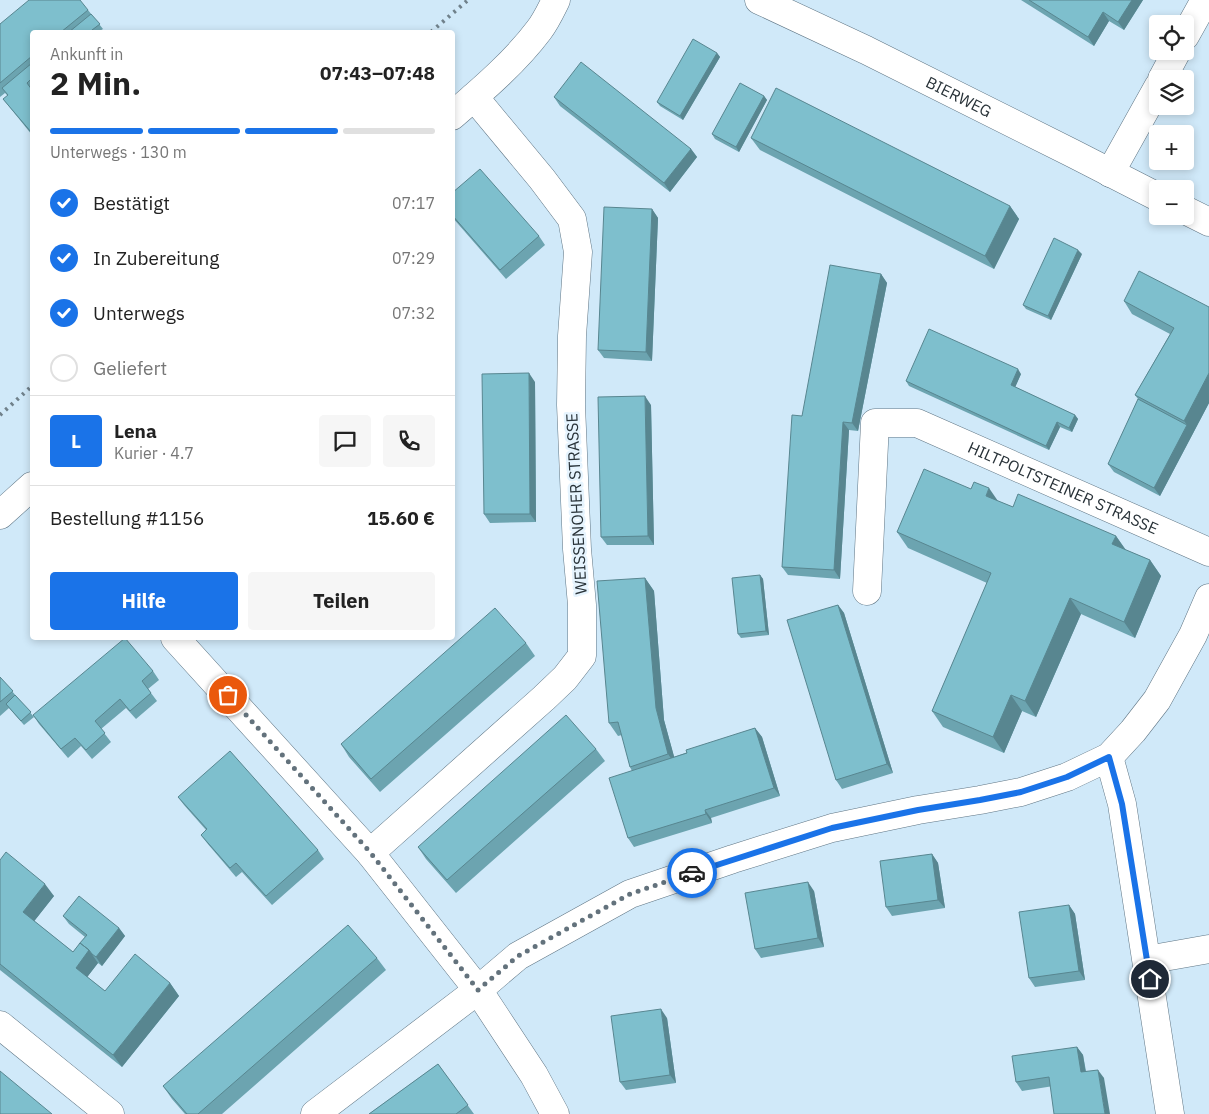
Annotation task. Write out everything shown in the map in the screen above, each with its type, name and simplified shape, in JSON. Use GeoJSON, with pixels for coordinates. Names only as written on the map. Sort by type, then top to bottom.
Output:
{"type":"FeatureCollection","features":[{"type":"Feature","properties":{"kind":"street"},"geometry":{"type":"LineString","coordinates":[[455,113],[514,58],[539,30],[556,0]]}},
{"type":"Feature","properties":{"kind":"street","name":"BIERWEG"},"geometry":{"type":"LineString","coordinates":[[759,0],[866,50],[1149,192]]}},
{"type":"Feature","properties":{"kind":"street"},"geometry":{"type":"LineString","coordinates":[[1194,20],[1205,0]]}},
{"type":"Feature","properties":{"kind":"street","name":"WEISSENOHER STRASSE"},"geometry":{"type":"LineString","coordinates":[[370,852],[544,698],[565,678],[582,656],[582,605],[577,549],[571,405],[572,336],[578,252],[572,219],[542,179],[474,97]]}},
{"type":"Feature","properties":{"kind":"street"},"geometry":{"type":"LineString","coordinates":[[1110,173],[1149,102]]}},
{"type":"Feature","properties":{"kind":"street"},"geometry":{"type":"LineString","coordinates":[[1194,214],[1209,222]]}},
{"type":"Feature","properties":{"kind":"street","name":"HILTPOLTSTEINER STRASSE"},"geometry":{"type":"LineString","coordinates":[[867,591],[875,423],[916,423],[1209,552]]}},
{"type":"Feature","properties":{"kind":"street"},"geometry":{"type":"LineString","coordinates":[[0,515],[30,488]]}},
{"type":"Feature","properties":{"kind":"street"},"geometry":{"type":"LineString","coordinates":[[315,1114],[478,990],[518,956],[630,894],[832,828],[918,810],[1021,792],[1067,777],[1109,757],[1133,731],[1157,700],[1193,634],[1209,598]]}},
{"type":"Feature","properties":{"kind":"street"},"geometry":{"type":"LineString","coordinates":[[177,640],[370,852],[478,990],[534,1075],[555,1114]]}},
{"type":"Feature","properties":{"kind":"street"},"geometry":{"type":"LineString","coordinates":[[1109,757],[1122,804],[1170,1114]]}},
{"type":"Feature","properties":{"kind":"street"},"geometry":{"type":"LineString","coordinates":[[1147,960],[1209,949]]}},
{"type":"Feature","properties":{"kind":"street"},"geometry":{"type":"LineString","coordinates":[[0,1025],[110,1114]]}},
{"type":"Feature","properties":{"kind":"building"},"geometry":{"type":"Polygon","coordinates":[[[29,0],[80,0],[88,10],[63,30],[30,30],[30,58],[0,83],[0,24],[29,0]]]}},
{"type":"Feature","properties":{"kind":"building"},"geometry":{"type":"Polygon","coordinates":[[[1029,0],[1132,0],[1118,22],[1103,12],[1088,37],[1029,0]]]}},
{"type":"Feature","properties":{"kind":"building"},"geometry":{"type":"Polygon","coordinates":[[[91,14],[100,24],[92,30],[71,30],[91,14]]]}},
{"type":"Feature","properties":{"kind":"building"},"geometry":{"type":"Polygon","coordinates":[[[693,39],[717,53],[680,116],[657,102],[693,39]]]}},
{"type":"Feature","properties":{"kind":"building"},"geometry":{"type":"Polygon","coordinates":[[[581,62],[691,149],[664,183],[554,97],[581,62]]]}},
{"type":"Feature","properties":{"kind":"building"},"geometry":{"type":"Polygon","coordinates":[[[30,65],[30,80],[27,83],[30,87],[30,131],[3,99],[8,95],[2,88],[30,65]]]}},
{"type":"Feature","properties":{"kind":"building"},"geometry":{"type":"Polygon","coordinates":[[[740,83],[764,96],[736,147],[712,134],[740,83]]]}},
{"type":"Feature","properties":{"kind":"building"},"geometry":{"type":"Polygon","coordinates":[[[776,88],[1010,206],[985,256],[751,138],[776,88]]]}},
{"type":"Feature","properties":{"kind":"building"},"geometry":{"type":"Polygon","coordinates":[[[480,169],[539,236],[500,270],[455,218],[455,190],[480,169]]]}},
{"type":"Feature","properties":{"kind":"building"},"geometry":{"type":"Polygon","coordinates":[[[604,207],[652,209],[646,352],[598,350],[604,207]]]}},
{"type":"Feature","properties":{"kind":"building"},"geometry":{"type":"Polygon","coordinates":[[[1054,238],[1078,250],[1048,316],[1023,305],[1054,238]]]}},
{"type":"Feature","properties":{"kind":"building"},"geometry":{"type":"Polygon","coordinates":[[[830,265],[881,274],[852,423],[843,422],[834,570],[782,567],[792,415],[802,416],[830,265]]]}},
{"type":"Feature","properties":{"kind":"building"},"geometry":{"type":"Polygon","coordinates":[[[1139,271],[1209,307],[1209,373],[1184,421],[1135,395],[1174,328],[1124,301],[1139,271]]]}},
{"type":"Feature","properties":{"kind":"building"},"geometry":{"type":"Polygon","coordinates":[[[929,329],[1018,369],[1011,385],[1075,415],[1069,428],[1057,422],[1046,446],[906,381],[929,329]]]}},
{"type":"Feature","properties":{"kind":"building"},"geometry":{"type":"Polygon","coordinates":[[[529,373],[530,514],[484,514],[482,374],[529,373]]]}},
{"type":"Feature","properties":{"kind":"building"},"geometry":{"type":"Polygon","coordinates":[[[645,396],[648,536],[601,537],[598,397],[645,396]]]}},
{"type":"Feature","properties":{"kind":"building"},"geometry":{"type":"Polygon","coordinates":[[[1138,399],[1187,425],[1154,488],[1108,464],[1138,399]]]}},
{"type":"Feature","properties":{"kind":"building"},"geometry":{"type":"Polygon","coordinates":[[[924,469],[971,489],[974,482],[989,488],[986,496],[1013,507],[1018,494],[1116,536],[1112,544],[1150,560],[1124,622],[1070,598],[1025,701],[1011,695],[993,737],[932,711],[991,573],[897,532],[924,469]]]}},
{"type":"Feature","properties":{"kind":"building"},"geometry":{"type":"Polygon","coordinates":[[[760,575],[766,631],[738,634],[732,578],[760,575]]]}},
{"type":"Feature","properties":{"kind":"building"},"geometry":{"type":"Polygon","coordinates":[[[645,578],[656,708],[668,754],[630,767],[618,722],[609,723],[597,581],[645,578]]]}},
{"type":"Feature","properties":{"kind":"building"},"geometry":{"type":"Polygon","coordinates":[[[838,605],[887,764],[836,780],[787,620],[838,605]]]}},
{"type":"Feature","properties":{"kind":"building"},"geometry":{"type":"Polygon","coordinates":[[[495,608],[526,643],[371,779],[341,744],[495,608]]]}},
{"type":"Feature","properties":{"kind":"building"},"geometry":{"type":"Polygon","coordinates":[[[123,640],[127,640],[153,671],[142,681],[151,693],[130,711],[120,699],[95,721],[105,733],[86,750],[75,738],[61,749],[33,715],[123,640]]]}},
{"type":"Feature","properties":{"kind":"building"},"geometry":{"type":"Polygon","coordinates":[[[0,677],[13,691],[0,702],[0,677]]]}},
{"type":"Feature","properties":{"kind":"building"},"geometry":{"type":"Polygon","coordinates":[[[15,695],[31,712],[21,721],[6,704],[15,695]]]}},
{"type":"Feature","properties":{"kind":"building"},"geometry":{"type":"Polygon","coordinates":[[[566,715],[596,749],[447,880],[418,847],[566,715]]]}},
{"type":"Feature","properties":{"kind":"building"},"geometry":{"type":"Polygon","coordinates":[[[755,728],[774,788],[705,810],[706,814],[628,838],[609,778],[687,753],[686,750],[755,728]]]}},
{"type":"Feature","properties":{"kind":"building"},"geometry":{"type":"Polygon","coordinates":[[[230,751],[318,850],[266,896],[236,863],[230,868],[201,835],[207,829],[178,797],[230,751]]]}},
{"type":"Feature","properties":{"kind":"building"},"geometry":{"type":"Polygon","coordinates":[[[6,852],[45,884],[23,912],[73,952],[80,943],[89,950],[76,968],[105,991],[135,954],[170,983],[113,1055],[0,964],[0,860],[6,852]]]}},
{"type":"Feature","properties":{"kind":"building"},"geometry":{"type":"Polygon","coordinates":[[[932,854],[938,900],[886,907],[880,861],[932,854]]]}},
{"type":"Feature","properties":{"kind":"building"},"geometry":{"type":"Polygon","coordinates":[[[808,882],[818,938],[755,949],[745,893],[808,882]]]}},
{"type":"Feature","properties":{"kind":"building"},"geometry":{"type":"Polygon","coordinates":[[[79,896],[119,928],[96,957],[79,944],[87,935],[63,916],[79,896]]]}},
{"type":"Feature","properties":{"kind":"building"},"geometry":{"type":"Polygon","coordinates":[[[1069,905],[1079,971],[1029,978],[1019,912],[1069,905]]]}},
{"type":"Feature","properties":{"kind":"building"},"geometry":{"type":"Polygon","coordinates":[[[348,925],[377,958],[198,1114],[187,1114],[163,1086],[348,925]]]}},
{"type":"Feature","properties":{"kind":"building"},"geometry":{"type":"Polygon","coordinates":[[[661,1009],[670,1075],[620,1082],[611,1016],[661,1009]]]}},
{"type":"Feature","properties":{"kind":"building"},"geometry":{"type":"Polygon","coordinates":[[[1077,1047],[1081,1072],[1098,1070],[1105,1114],[1054,1114],[1049,1077],[1016,1082],[1012,1056],[1077,1047]]]}},
{"type":"Feature","properties":{"kind":"building"},"geometry":{"type":"Polygon","coordinates":[[[438,1064],[468,1105],[456,1114],[369,1114],[438,1064]]]}},
{"type":"Feature","properties":{"kind":"building"},"geometry":{"type":"Polygon","coordinates":[[[0,1071],[52,1114],[0,1114],[0,1071]]]}},
{"type":"Feature","properties":{"kind":"railway"},"geometry":{"type":"LineString","coordinates":[[433,30],[468,0]]}},
{"type":"Feature","properties":{"kind":"railway"},"geometry":{"type":"LineString","coordinates":[[0,415],[30,388]]}},
{"type":"Feature","properties":{"kind":"way so far"},"geometry":{"type":"LineString","coordinates":[[228,695],[370,852],[478,990],[518,956],[630,894],[692,873]]}},
{"type":"Feature","properties":{"kind":"route"},"geometry":{"type":"LineString","coordinates":[[692,873],[832,828],[918,810],[1021,792],[1067,777],[1109,757],[1122,804],[1150,979]]}}]}
